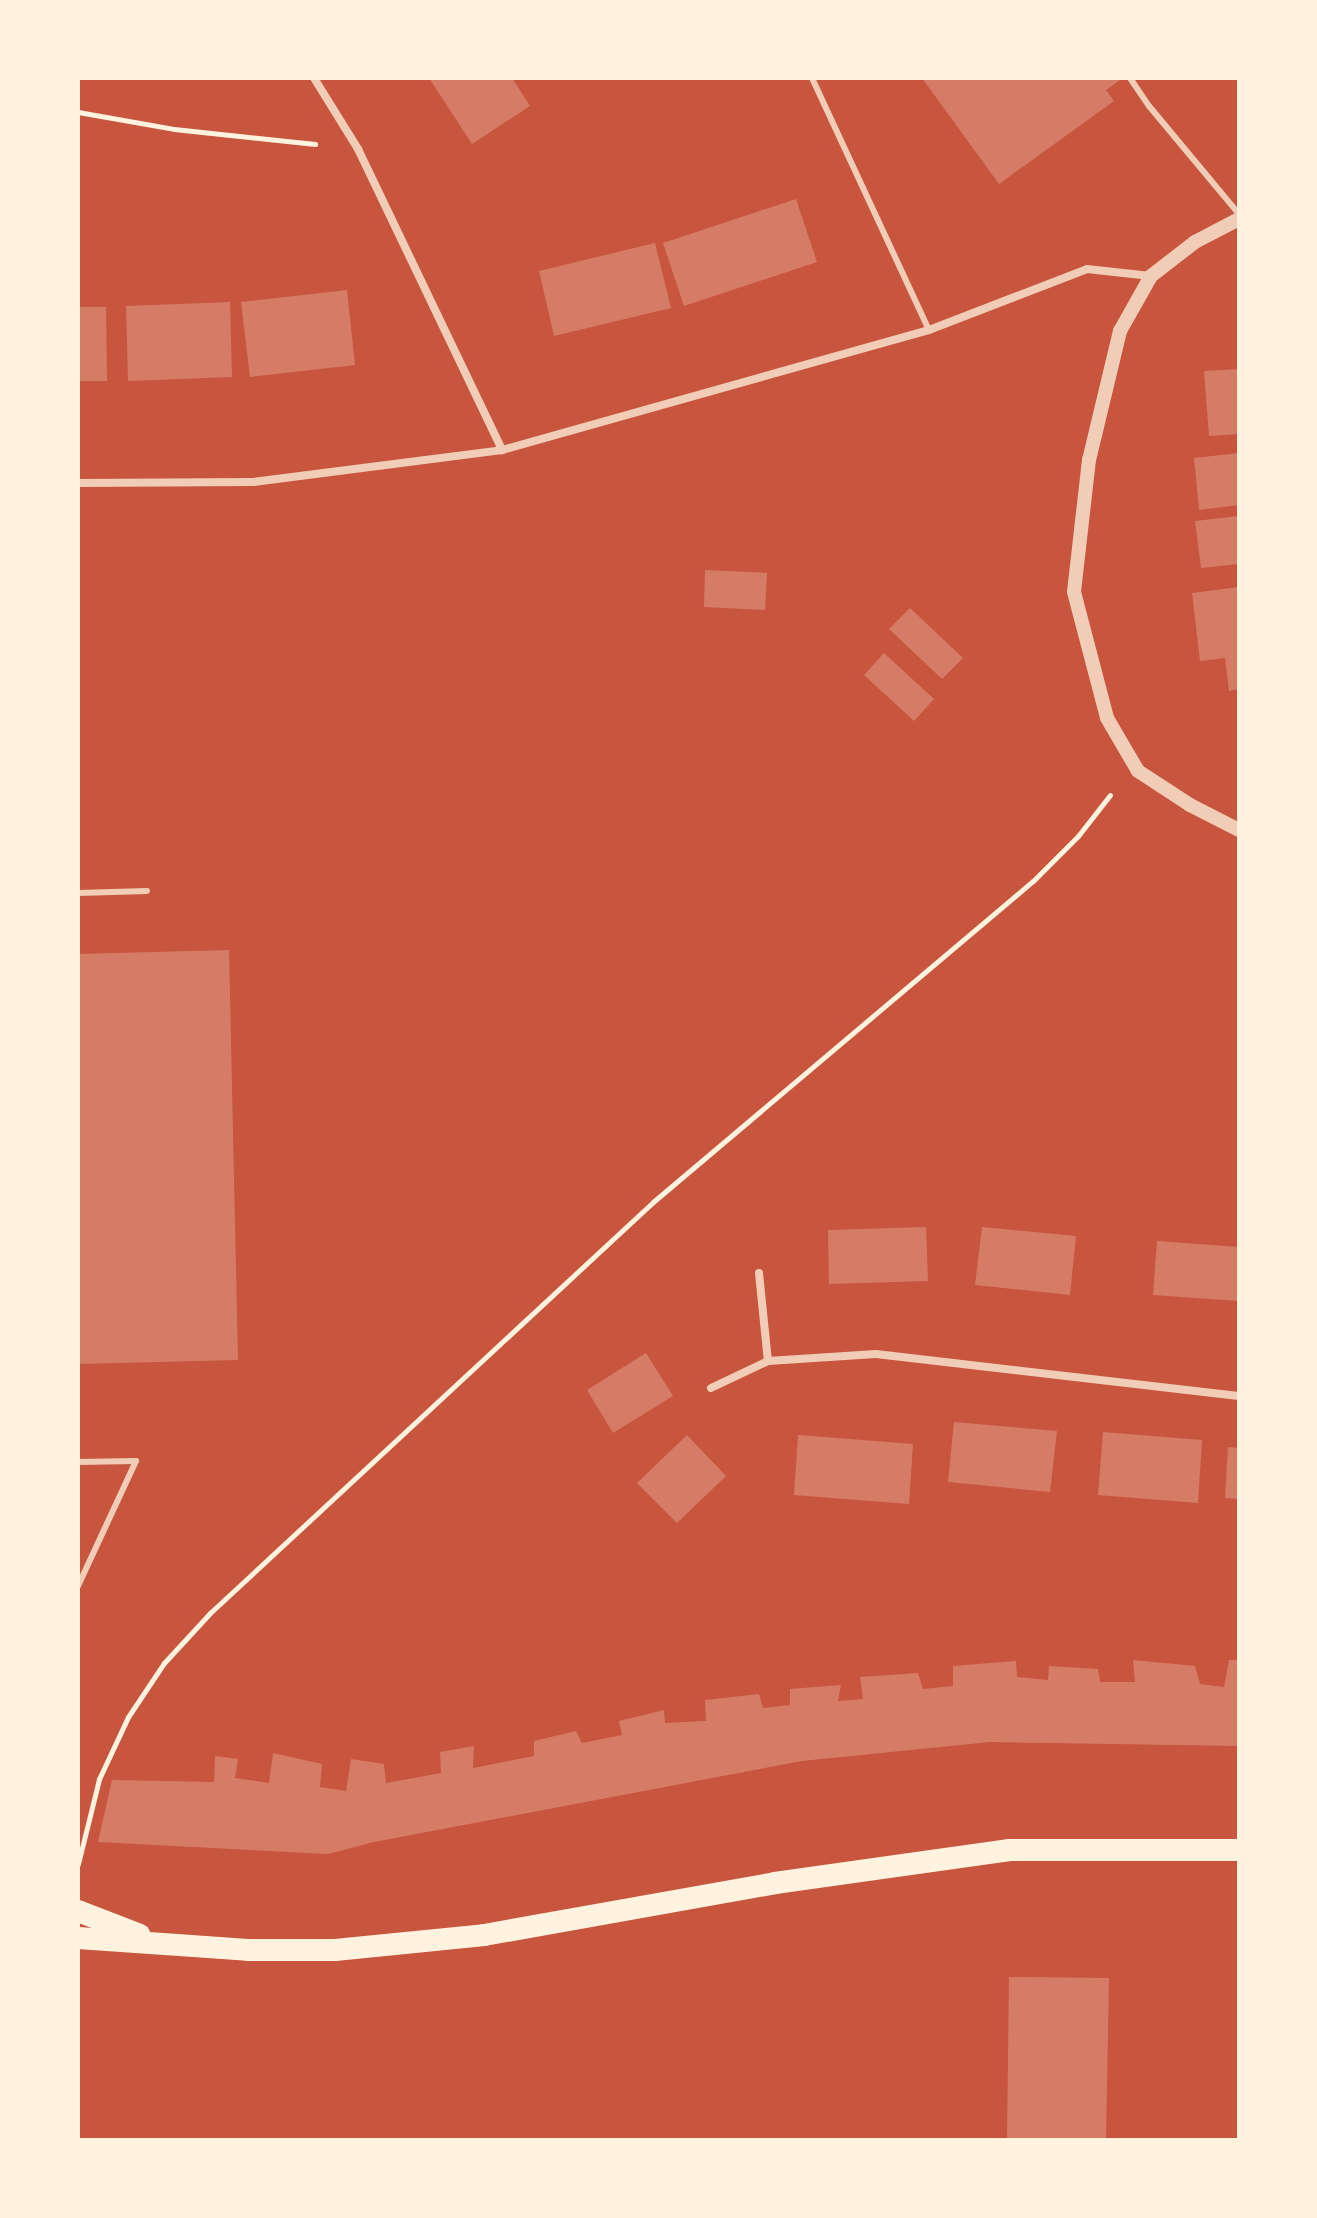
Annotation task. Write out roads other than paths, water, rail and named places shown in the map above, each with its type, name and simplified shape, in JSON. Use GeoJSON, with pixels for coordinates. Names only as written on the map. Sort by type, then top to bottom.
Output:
{"type":"FeatureCollection","features":[{"type":"Feature","properties":{"kind":"highway"},"geometry":{"type":"LineString","coordinates":[[78,1938],[289,1951],[426,1943],[555,1924],[775,1883],[1010,1850],[1239,1850]]}},
{"type":"Feature","properties":{"kind":"highway"},"geometry":{"type":"LineString","coordinates":[[78,1911],[164,1944]]}},
{"type":"Feature","properties":{"kind":"street"},"geometry":{"type":"LineString","coordinates":[[314,78],[358,149],[502,450]]}},
{"type":"Feature","properties":{"kind":"street"},"geometry":{"type":"LineString","coordinates":[[1239,216],[1195,242],[1151,276],[1120,331],[1089,460],[1074,592],[1107,718],[1138,771],[1190,805],[1239,830]]}},
{"type":"Feature","properties":{"kind":"street"},"geometry":{"type":"LineString","coordinates":[[78,483],[253,482],[502,450],[929,330],[1087,269],[1151,276]]}},
{"type":"Feature","properties":{"kind":"street"},"geometry":{"type":"LineString","coordinates":[[759,1273],[768,1361]]}},
{"type":"Feature","properties":{"kind":"street"},"geometry":{"type":"LineString","coordinates":[[711,1388],[768,1361],[876,1354],[1239,1396]]}},
{"type":"Feature","properties":{"kind":"lane"},"geometry":{"type":"LineString","coordinates":[[812,78],[929,330]]}},
{"type":"Feature","properties":{"kind":"lane"},"geometry":{"type":"LineString","coordinates":[[1130,78],[1149,106],[1239,216]]}},
{"type":"Feature","properties":{"kind":"lane"},"geometry":{"type":"LineString","coordinates":[[78,893],[147,891]]}},
{"type":"Feature","properties":{"kind":"lane"},"geometry":{"type":"LineString","coordinates":[[78,1462],[136,1461],[78,1586]]}}]}
